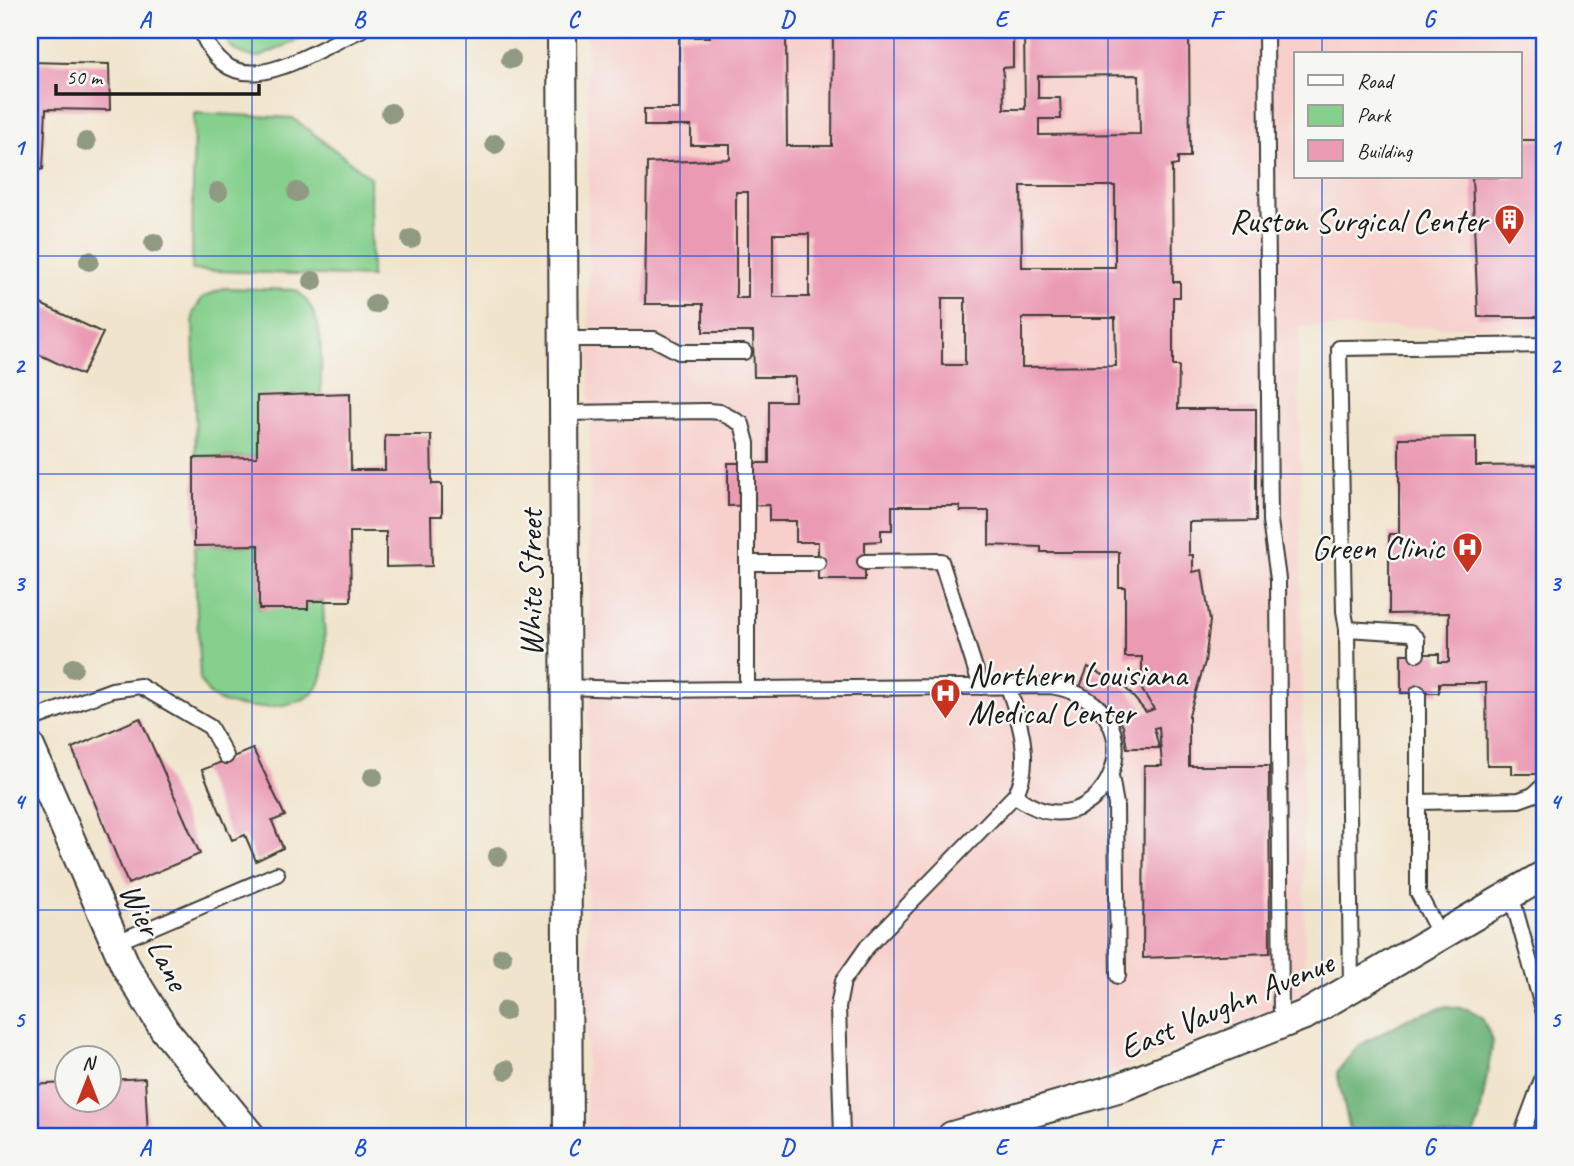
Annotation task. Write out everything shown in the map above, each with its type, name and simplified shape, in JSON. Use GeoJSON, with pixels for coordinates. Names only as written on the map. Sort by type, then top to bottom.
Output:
{"type":"FeatureCollection","features":[{"type":"Feature","properties":{"kind":"street","name":"White Street"},"geometry":{"type":"LineString","coordinates":[[562,30],[569,1136]]}},
{"type":"Feature","properties":{"kind":"street","name":"Wier Lane"},"geometry":{"type":"LineString","coordinates":[[30,747],[126,967],[164,1030],[251,1136]]}},
{"type":"Feature","properties":{"kind":"street","name":"East Vaughn Avenue"},"geometry":{"type":"LineString","coordinates":[[952,1136],[1121,1087],[1281,1025],[1352,990],[1544,875]]}},
{"type":"Feature","properties":{"kind":"lane"},"geometry":{"type":"LineString","coordinates":[[201,30],[215,57],[231,71],[248,74],[278,68],[361,30]]}},
{"type":"Feature","properties":{"kind":"lane"},"geometry":{"type":"LineString","coordinates":[[1266,30],[1270,521],[1278,579],[1281,1025]]}},
{"type":"Feature","properties":{"kind":"lane"},"geometry":{"type":"LineString","coordinates":[[565,339],[654,338],[679,352],[744,352]]}},
{"type":"Feature","properties":{"kind":"lane"},"geometry":{"type":"LineString","coordinates":[[1352,990],[1347,629],[1344,611],[1339,348],[1544,345]]}},
{"type":"Feature","properties":{"kind":"lane"},"geometry":{"type":"LineString","coordinates":[[566,413],[708,411],[720,412],[742,424],[747,443],[747,689]]}},
{"type":"Feature","properties":{"kind":"lane"},"geometry":{"type":"LineString","coordinates":[[865,562],[941,561],[981,687]]}},
{"type":"Feature","properties":{"kind":"lane"},"geometry":{"type":"LineString","coordinates":[[747,564],[818,563]]}},
{"type":"Feature","properties":{"kind":"lane"},"geometry":{"type":"LineString","coordinates":[[1347,629],[1410,633],[1417,639],[1417,654]]}},
{"type":"Feature","properties":{"kind":"lane"},"geometry":{"type":"LineString","coordinates":[[30,719],[112,690],[140,687],[210,727],[226,756]]}},
{"type":"Feature","properties":{"kind":"lane"},"geometry":{"type":"LineString","coordinates":[[565,687],[1059,688],[1094,704],[1113,726],[1116,742],[1116,761],[1111,776],[1094,800],[1060,813],[1034,809],[1015,795]]}},
{"type":"Feature","properties":{"kind":"lane"},"geometry":{"type":"LineString","coordinates":[[842,1136],[838,1007],[843,981],[867,947],[1015,795],[1022,777],[1023,746],[1008,687]]}},
{"type":"Feature","properties":{"kind":"lane"},"geometry":{"type":"LineString","coordinates":[[1418,693],[1418,892],[1441,937]]}},
{"type":"Feature","properties":{"kind":"lane"},"geometry":{"type":"LineString","coordinates":[[1111,776],[1116,804],[1118,976]]}},
{"type":"Feature","properties":{"kind":"lane"},"geometry":{"type":"LineString","coordinates":[[1418,802],[1519,800],[1533,795],[1543,786]]}},
{"type":"Feature","properties":{"kind":"lane"},"geometry":{"type":"LineString","coordinates":[[115,943],[277,874]]}},
{"type":"Feature","properties":{"kind":"lane"},"geometry":{"type":"LineString","coordinates":[[1511,894],[1544,1013]]}},
{"type":"Feature","properties":{"kind":"lane"},"geometry":{"type":"LineString","coordinates":[[1521,1136],[1544,1074]]}},
{"type":"Feature","properties":{"kind":"shaded area","name":"Northern Louisiana Medical Center"},"geometry":{"type":"Polygon","coordinates":[[[587,30],[1544,30],[1544,327],[1299,327],[1305,993],[1249,1020],[1072,1087],[896,1136],[586,1136],[590,446],[587,30]]]}},
{"type":"Feature","properties":{"kind":"green space"},"geometry":{"type":"Polygon","coordinates":[[[221,30],[320,30],[260,57],[235,50],[221,30]]]}},
{"type":"Feature","properties":{"kind":"green space"},"geometry":{"type":"Polygon","coordinates":[[[194,113],[293,118],[370,177],[371,277],[192,270],[194,113]]]}},
{"type":"Feature","properties":{"kind":"green space"},"geometry":{"type":"Polygon","coordinates":[[[224,288],[296,290],[306,300],[318,325],[321,394],[257,457],[196,458],[193,314],[202,298],[224,288]]]}},
{"type":"Feature","properties":{"kind":"green space"},"geometry":{"type":"Polygon","coordinates":[[[259,545],[259,609],[323,601],[324,667],[318,687],[311,695],[300,700],[271,707],[227,704],[212,696],[200,680],[194,546],[259,545]]]}},
{"type":"Feature","properties":{"kind":"green space"},"geometry":{"type":"Polygon","coordinates":[[[1447,1006],[1467,1009],[1482,1018],[1493,1041],[1479,1121],[1473,1136],[1351,1136],[1337,1072],[1358,1046],[1411,1017],[1447,1006]]]}},
{"type":"Feature","properties":{"kind":"building"},"geometry":{"type":"Polygon","coordinates":[[[710,30],[786,30],[787,146],[832,146],[833,30],[1003,30],[1003,37],[1013,36],[1013,67],[1003,68],[1004,109],[1025,109],[1024,30],[1189,30],[1190,157],[1178,157],[1178,165],[1172,166],[1173,282],[1180,282],[1180,297],[1173,297],[1173,366],[1179,366],[1178,409],[1256,409],[1256,521],[1189,522],[1189,555],[1193,555],[1193,572],[1202,570],[1210,621],[1205,662],[1189,715],[1189,766],[1269,766],[1270,953],[1143,958],[1144,766],[1162,766],[1159,727],[1154,728],[1159,748],[1127,748],[1123,726],[1113,710],[1100,698],[1080,687],[1088,667],[1124,686],[1146,712],[1154,709],[1142,690],[1142,657],[1125,657],[1125,587],[1119,587],[1119,552],[1041,552],[1041,547],[989,545],[989,511],[960,511],[960,506],[892,506],[892,530],[881,530],[881,541],[865,542],[865,580],[818,580],[818,542],[796,542],[796,521],[769,521],[769,505],[728,506],[728,463],[769,463],[769,401],[795,401],[795,377],[754,377],[753,332],[703,332],[703,304],[645,304],[647,163],[730,159],[730,145],[691,145],[691,126],[644,126],[644,109],[679,109],[679,37],[710,37],[710,30]],[[1139,75],[1038,76],[1038,98],[1060,98],[1061,119],[1039,119],[1039,135],[1140,134],[1139,75]],[[1021,186],[1022,267],[1115,267],[1115,186],[1021,186]],[[736,192],[736,298],[748,298],[748,192],[736,192]],[[773,234],[773,297],[809,297],[809,234],[773,234]],[[942,298],[942,365],[965,365],[965,298],[942,298]],[[1022,318],[1022,367],[1116,366],[1115,318],[1022,318]]]}},
{"type":"Feature","properties":{"kind":"building"},"geometry":{"type":"Polygon","coordinates":[[[30,62],[109,64],[110,110],[46,109],[43,169],[34,172],[32,195],[30,62]]]}},
{"type":"Feature","properties":{"kind":"building","name":"Ruston Surgical Center"},"geometry":{"type":"Polygon","coordinates":[[[1522,140],[1544,140],[1544,317],[1478,317],[1472,178],[1522,178],[1522,140]]]}},
{"type":"Feature","properties":{"kind":"building"},"geometry":{"type":"Polygon","coordinates":[[[30,299],[103,333],[82,375],[30,350],[30,299]]]}},
{"type":"Feature","properties":{"kind":"building"},"geometry":{"type":"Polygon","coordinates":[[[350,393],[351,470],[385,470],[385,435],[431,435],[432,484],[442,484],[442,516],[431,516],[432,566],[386,567],[386,532],[350,532],[351,601],[308,601],[308,609],[259,609],[259,545],[194,546],[194,458],[257,457],[257,396],[350,393]]]}},
{"type":"Feature","properties":{"kind":"building","name":"Green Clinic"},"geometry":{"type":"Polygon","coordinates":[[[1476,437],[1476,466],[1544,465],[1544,774],[1512,774],[1512,765],[1487,765],[1486,683],[1439,683],[1439,693],[1401,693],[1401,654],[1439,654],[1439,662],[1449,662],[1449,613],[1389,614],[1389,534],[1399,534],[1399,438],[1476,437]]]}},
{"type":"Feature","properties":{"kind":"building"},"geometry":{"type":"Polygon","coordinates":[[[140,718],[200,854],[128,884],[72,748],[140,718]]]}},
{"type":"Feature","properties":{"kind":"building"},"geometry":{"type":"Polygon","coordinates":[[[253,749],[285,816],[272,821],[283,848],[256,861],[245,835],[232,840],[202,770],[253,749]]]}},
{"type":"Feature","properties":{"kind":"building"},"geometry":{"type":"Polygon","coordinates":[[[145,1078],[148,1136],[30,1136],[30,1085],[52,1084],[52,1114],[122,1114],[122,1079],[145,1078]]]}},
{"type":"Feature","properties":{"kind":"place","name":"Ruston Surgical Center"},"geometry":{"type":"Point","coordinates":[1510,247]}},
{"type":"Feature","properties":{"kind":"place","name":"Green Clinic"},"geometry":{"type":"Point","coordinates":[1467,574]}},
{"type":"Feature","properties":{"kind":"place","name":"Northern Louisiana Medical Center"},"geometry":{"type":"Point","coordinates":[945,720]}}]}
